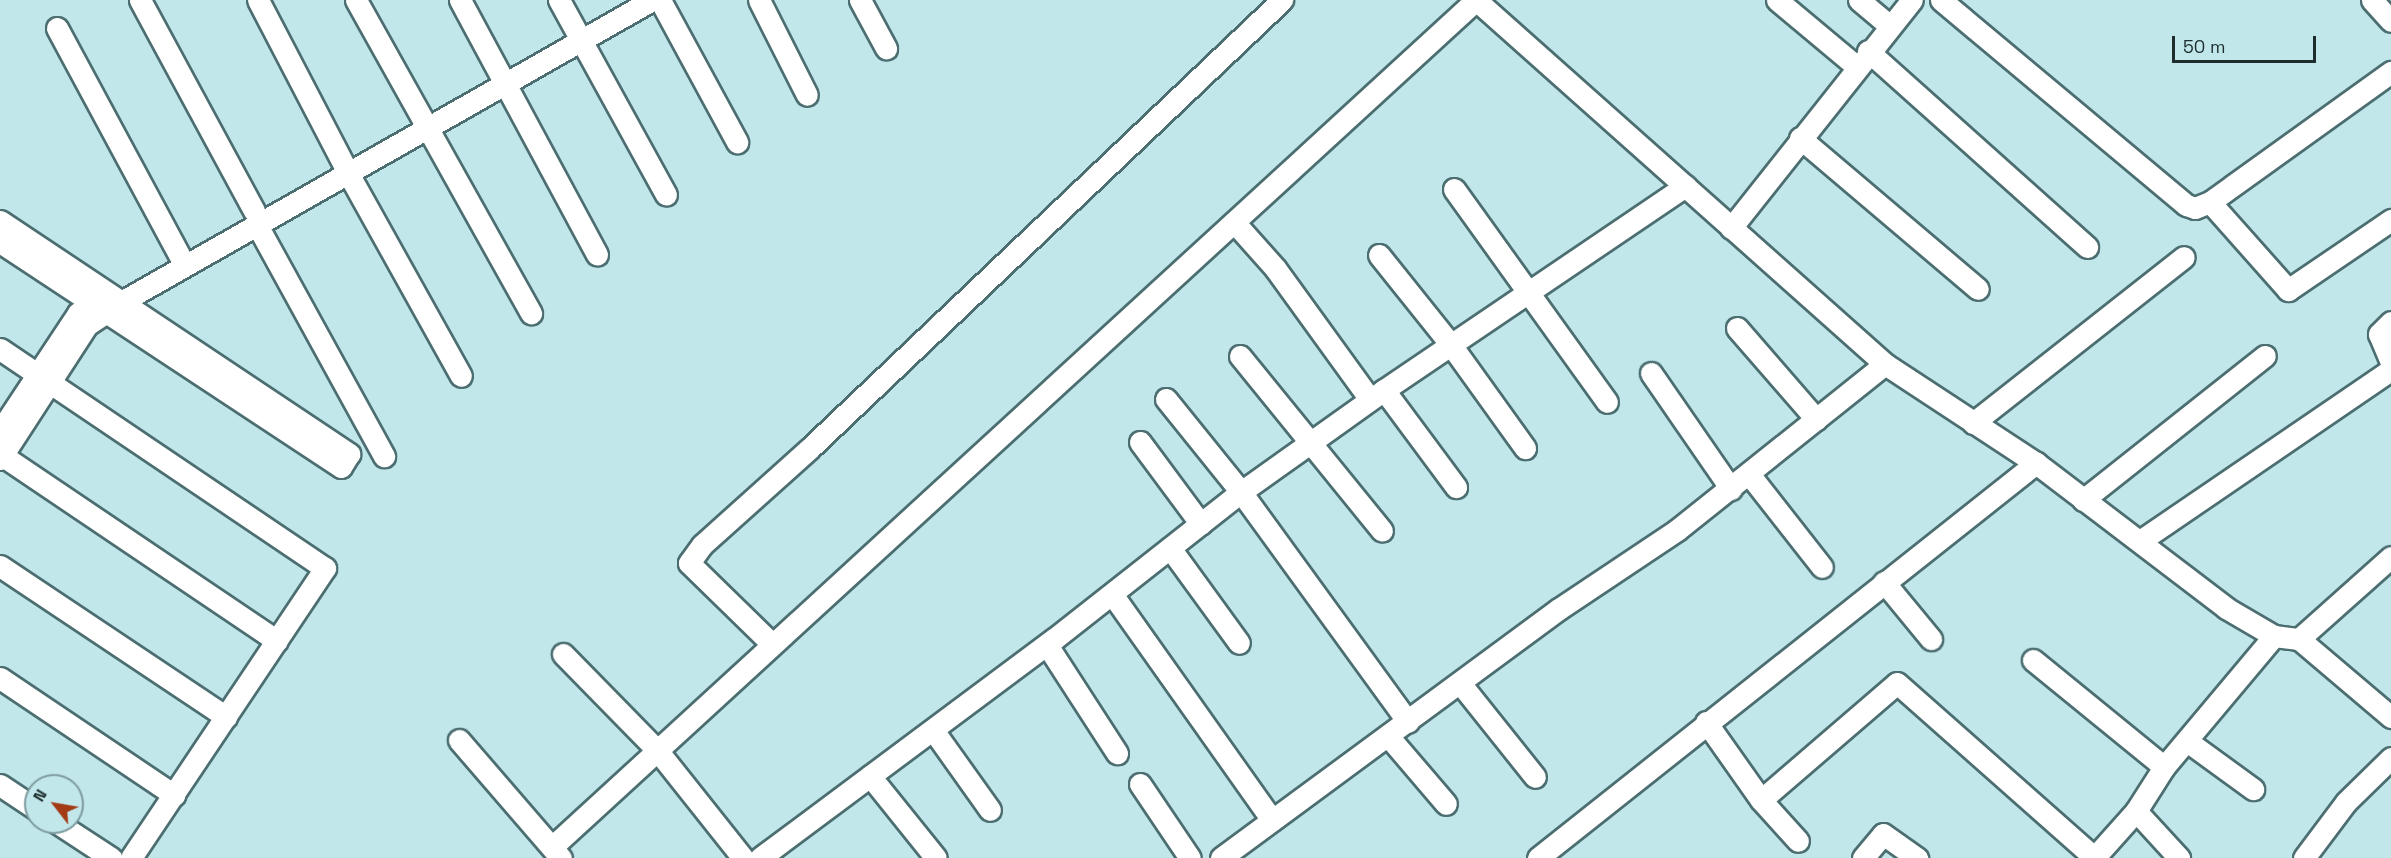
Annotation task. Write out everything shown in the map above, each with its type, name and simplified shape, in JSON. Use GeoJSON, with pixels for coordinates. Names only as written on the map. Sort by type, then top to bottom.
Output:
{"type":"FeatureCollection","features":[{"type":"Feature","properties":{"kind":"street"},"geometry":{"type":"LineString","coordinates":[[140,0],[384,456]]}},
{"type":"Feature","properties":{"kind":"street"},"geometry":{"type":"LineString","coordinates":[[258,0],[344,167],[461,376]]}},
{"type":"Feature","properties":{"kind":"street"},"geometry":{"type":"LineString","coordinates":[[356,0],[531,313]]}},
{"type":"Feature","properties":{"kind":"street"},"geometry":{"type":"LineString","coordinates":[[460,0],[597,254]]}},
{"type":"Feature","properties":{"kind":"street"},"geometry":{"type":"LineString","coordinates":[[559,0],[666,195]]}},
{"type":"Feature","properties":{"kind":"street"},"geometry":{"type":"LineString","coordinates":[[578,34],[624,0]]}},
{"type":"Feature","properties":{"kind":"street"},"geometry":{"type":"LineString","coordinates":[[108,303],[578,34],[652,0]]}},
{"type":"Feature","properties":{"kind":"street"},"geometry":{"type":"LineString","coordinates":[[660,0],[736,142]]}},
{"type":"Feature","properties":{"kind":"street"},"geometry":{"type":"LineString","coordinates":[[759,0],[807,95]]}},
{"type":"Feature","properties":{"kind":"street"},"geometry":{"type":"LineString","coordinates":[[860,0],[886,48]]}},
{"type":"Feature","properties":{"kind":"street"},"geometry":{"type":"LineString","coordinates":[[772,644],[689,563],[702,545],[810,448],[1282,0]]}},
{"type":"Feature","properties":{"kind":"street"},"geometry":{"type":"LineString","coordinates":[[459,740],[556,852],[657,750],[1476,0],[1885,364],[2036,463],[2226,608],[2274,636],[2299,639],[2391,717]]}},
{"type":"Feature","properties":{"kind":"street"},"geometry":{"type":"LineString","coordinates":[[1777,0],[1862,58],[2087,247]]}},
{"type":"Feature","properties":{"kind":"street"},"geometry":{"type":"LineString","coordinates":[[1859,0],[1890,26]]}},
{"type":"Feature","properties":{"kind":"street"},"geometry":{"type":"LineString","coordinates":[[1731,228],[1862,58],[1912,0]]}},
{"type":"Feature","properties":{"kind":"street"},"geometry":{"type":"LineString","coordinates":[[1941,0],[2186,206],[2202,207],[2210,202],[2391,72]]}},
{"type":"Feature","properties":{"kind":"street"},"geometry":{"type":"LineString","coordinates":[[2372,0],[2391,21]]}},
{"type":"Feature","properties":{"kind":"street"},"geometry":{"type":"LineString","coordinates":[[57,28],[179,255]]}},
{"type":"Feature","properties":{"kind":"street"},"geometry":{"type":"LineString","coordinates":[[1800,138],[1978,289]]}},
{"type":"Feature","properties":{"kind":"street"},"geometry":{"type":"LineString","coordinates":[[760,858],[1047,645],[1241,492],[1377,394],[1685,186]]}},
{"type":"Feature","properties":{"kind":"street"},"geometry":{"type":"LineString","coordinates":[[1454,189],[1607,402]]}},
{"type":"Feature","properties":{"kind":"street"},"geometry":{"type":"LineString","coordinates":[[2210,202],[2288,290],[2391,220]]}},
{"type":"Feature","properties":{"kind":"street"},"geometry":{"type":"LineString","coordinates":[[0,432],[87,325],[108,303],[179,255],[255,218]]}},
{"type":"Feature","properties":{"kind":"street"},"geometry":{"type":"LineString","coordinates":[[0,220],[108,303],[341,467],[349,454],[108,303],[0,242]]}},
{"type":"Feature","properties":{"kind":"street"},"geometry":{"type":"LineString","coordinates":[[1234,222],[1275,268],[1456,487]]}},
{"type":"Feature","properties":{"kind":"street"},"geometry":{"type":"LineString","coordinates":[[1379,255],[1451,345],[1525,448]]}},
{"type":"Feature","properties":{"kind":"street"},"geometry":{"type":"LineString","coordinates":[[1973,423],[2184,257]]}},
{"type":"Feature","properties":{"kind":"street"},"geometry":{"type":"LineString","coordinates":[[2391,322],[2379,334],[2391,362]]}},
{"type":"Feature","properties":{"kind":"street"},"geometry":{"type":"LineString","coordinates":[[1737,328],[1816,419]]}},
{"type":"Feature","properties":{"kind":"street"},"geometry":{"type":"LineString","coordinates":[[0,349],[326,568],[131,858]]}},
{"type":"Feature","properties":{"kind":"street"},"geometry":{"type":"LineString","coordinates":[[1240,356],[1382,531]]}},
{"type":"Feature","properties":{"kind":"street"},"geometry":{"type":"LineString","coordinates":[[2084,500],[2265,356]]}},
{"type":"Feature","properties":{"kind":"street"},"geometry":{"type":"LineString","coordinates":[[1231,855],[1272,820],[1731,489],[1885,364]]}},
{"type":"Feature","properties":{"kind":"street"},"geometry":{"type":"LineString","coordinates":[[2140,542],[2391,370]]}},
{"type":"Feature","properties":{"kind":"street"},"geometry":{"type":"LineString","coordinates":[[1651,373],[1731,489]]}},
{"type":"Feature","properties":{"kind":"street"},"geometry":{"type":"LineString","coordinates":[[44,378],[1,456],[277,641]]}},
{"type":"Feature","properties":{"kind":"street"},"geometry":{"type":"LineString","coordinates":[[1166,399],[1241,492],[1408,722]]}},
{"type":"Feature","properties":{"kind":"street"},"geometry":{"type":"LineString","coordinates":[[1140,442],[1201,524]]}},
{"type":"Feature","properties":{"kind":"street"},"geometry":{"type":"LineString","coordinates":[[1538,858],[1706,722],[2036,463]]}},
{"type":"Feature","properties":{"kind":"street"},"geometry":{"type":"LineString","coordinates":[[1749,474],[1822,567]]}},
{"type":"Feature","properties":{"kind":"street"},"geometry":{"type":"LineString","coordinates":[[1170,548],[1239,643]]}},
{"type":"Feature","properties":{"kind":"street"},"geometry":{"type":"LineString","coordinates":[[2299,639],[2391,557]]}},
{"type":"Feature","properties":{"kind":"street"},"geometry":{"type":"LineString","coordinates":[[0,566],[226,717]]}},
{"type":"Feature","properties":{"kind":"street"},"geometry":{"type":"LineString","coordinates":[[1884,582],[1931,639]]}},
{"type":"Feature","properties":{"kind":"street"},"geometry":{"type":"LineString","coordinates":[[1112,594],[1272,820]]}},
{"type":"Feature","properties":{"kind":"street"},"geometry":{"type":"LineString","coordinates":[[1761,800],[1897,683],[2094,858],[2136,811],[2164,767],[2274,636]]}},
{"type":"Feature","properties":{"kind":"street"},"geometry":{"type":"LineString","coordinates":[[1047,645],[1117,753]]}},
{"type":"Feature","properties":{"kind":"street"},"geometry":{"type":"LineString","coordinates":[[563,654],[657,750],[743,858]]}},
{"type":"Feature","properties":{"kind":"street"},"geometry":{"type":"LineString","coordinates":[[2033,660],[2164,767]]}},
{"type":"Feature","properties":{"kind":"street"},"geometry":{"type":"LineString","coordinates":[[0,678],[174,795]]}},
{"type":"Feature","properties":{"kind":"street"},"geometry":{"type":"LineString","coordinates":[[1460,683],[1535,777]]}},
{"type":"Feature","properties":{"kind":"street"},"geometry":{"type":"LineString","coordinates":[[1706,722],[1761,800],[1798,841]]}},
{"type":"Feature","properties":{"kind":"street"},"geometry":{"type":"LineString","coordinates":[[933,730],[990,810]]}},
{"type":"Feature","properties":{"kind":"street"},"geometry":{"type":"LineString","coordinates":[[1389,736],[1446,804]]}},
{"type":"Feature","properties":{"kind":"street"},"geometry":{"type":"LineString","coordinates":[[2187,741],[2253,789]]}},
{"type":"Feature","properties":{"kind":"street"},"geometry":{"type":"LineString","coordinates":[[2306,857],[2346,802],[2391,759]]}},
{"type":"Feature","properties":{"kind":"street"},"geometry":{"type":"LineString","coordinates":[[870,776],[936,858]]}},
{"type":"Feature","properties":{"kind":"street"},"geometry":{"type":"LineString","coordinates":[[1140,784],[1190,858]]}},
{"type":"Feature","properties":{"kind":"street"},"geometry":{"type":"LineString","coordinates":[[0,785],[24,801]]}},
{"type":"Feature","properties":{"kind":"street"},"geometry":{"type":"LineString","coordinates":[[2136,811],[2179,858]]}},
{"type":"Feature","properties":{"kind":"street"},"geometry":{"type":"LineString","coordinates":[[74,834],[111,858]]}},
{"type":"Feature","properties":{"kind":"street"},"geometry":{"type":"LineString","coordinates":[[1863,858],[1882,834],[1917,858]]}}]}
